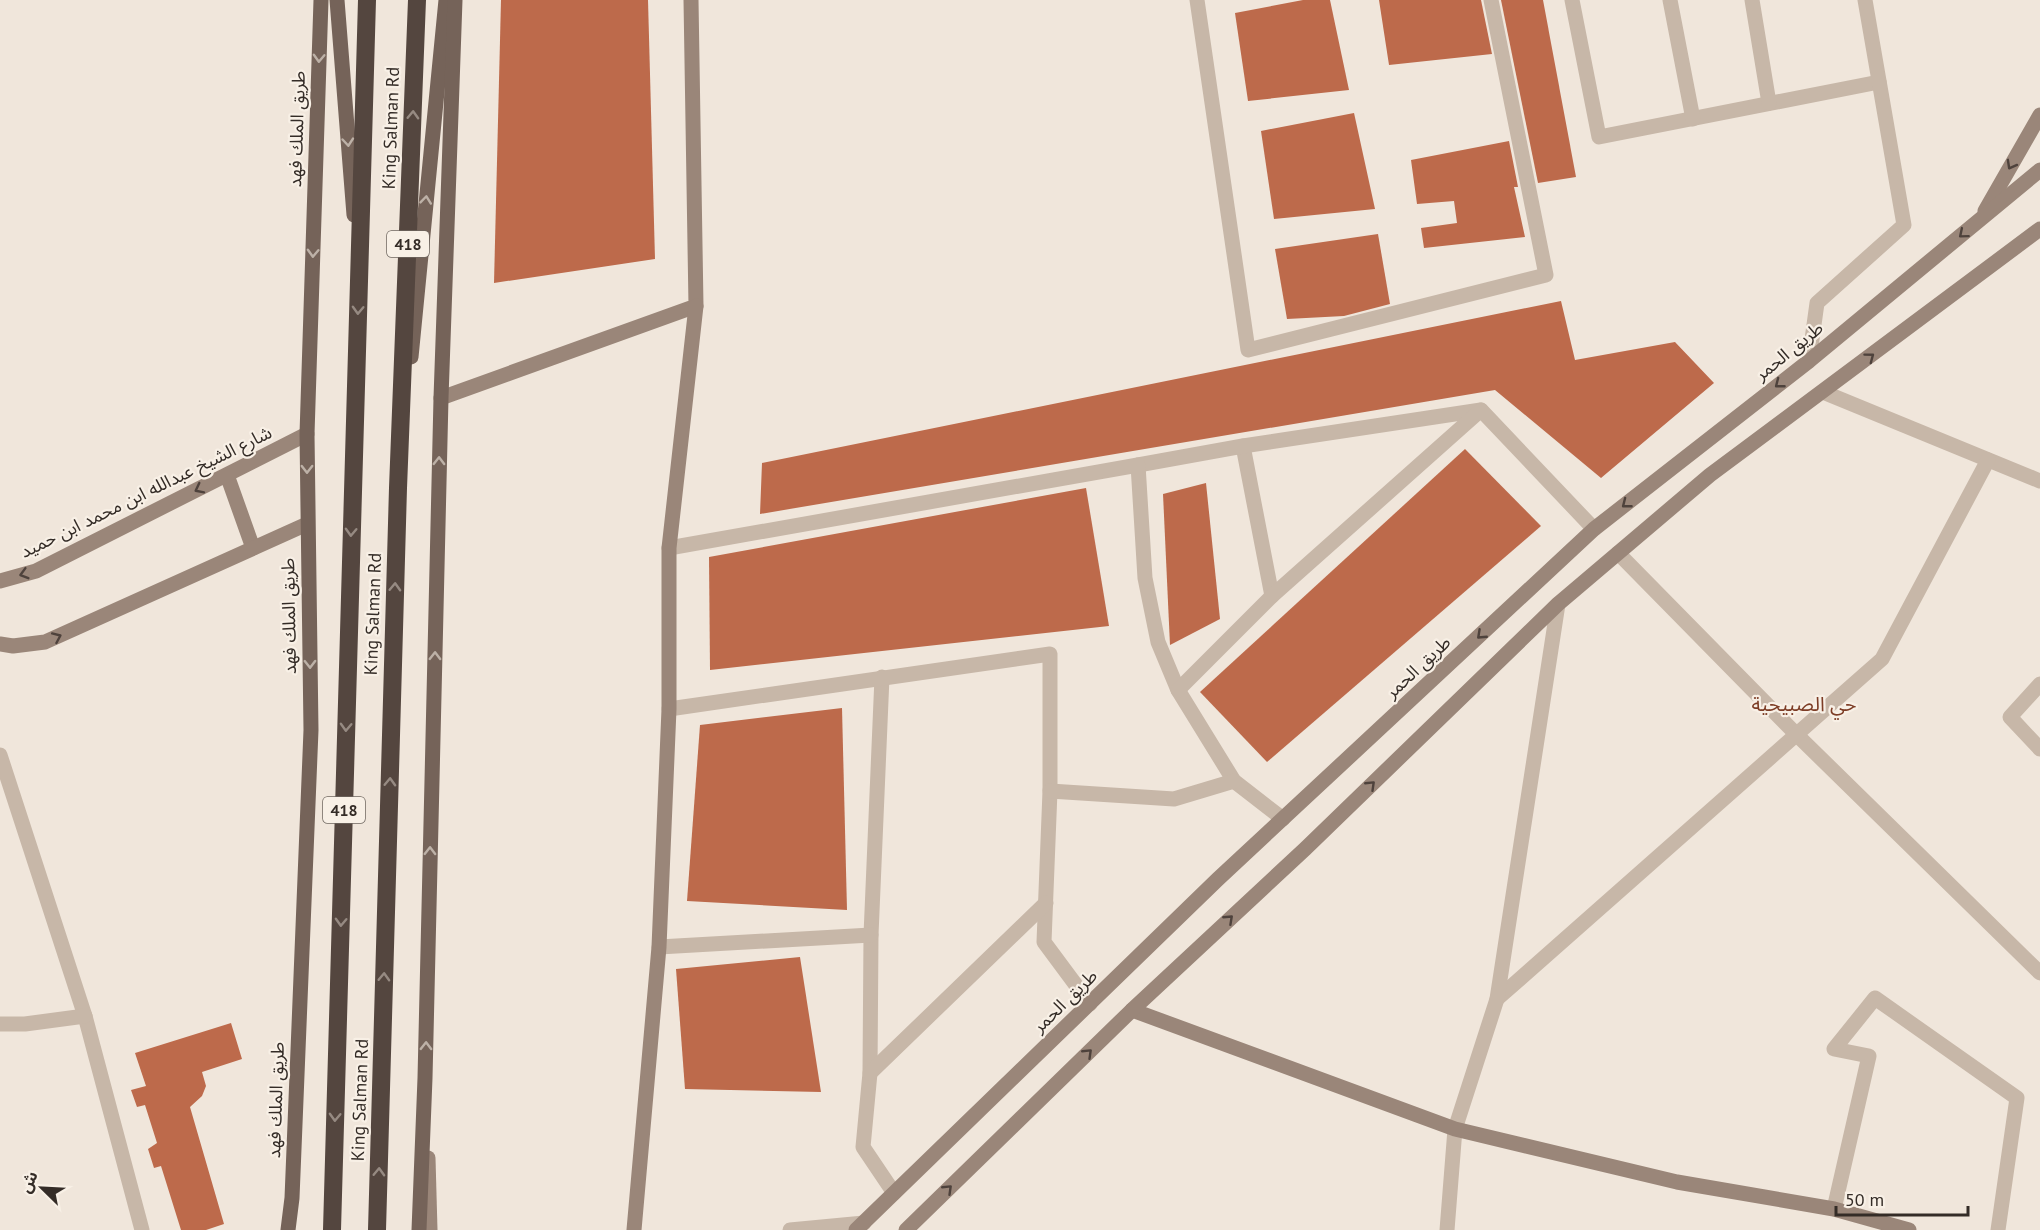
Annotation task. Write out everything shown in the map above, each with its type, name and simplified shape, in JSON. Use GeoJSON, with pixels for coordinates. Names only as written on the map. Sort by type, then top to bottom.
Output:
{"type":"FeatureCollection","features":[{"type":"Feature","properties":{"kind":"highway","name":"King Salman Rd"},"geometry":{"type":"LineString","coordinates":[[332,1230],[368,0]]}},
{"type":"Feature","properties":{"kind":"highway","name":"King Salman Rd"},"geometry":{"type":"LineString","coordinates":[[377,1230],[398,488],[417,0]]}},
{"type":"Feature","properties":{"kind":"main road","name":"طريق الملك فهد"},"geometry":{"type":"LineString","coordinates":[[288,1230],[292,1198],[311,730],[307,435],[321,0]]}},
{"type":"Feature","properties":{"kind":"main road"},"geometry":{"type":"LineString","coordinates":[[337,0],[359,277]]}},
{"type":"Feature","properties":{"kind":"main road"},"geometry":{"type":"LineString","coordinates":[[398,488],[446,0]]}},
{"type":"Feature","properties":{"kind":"main road"},"geometry":{"type":"LineString","coordinates":[[419,1230],[425,1078],[441,398],[456,0]]}},
{"type":"Feature","properties":{"kind":"main road"},"geometry":{"type":"LineString","coordinates":[[410,1230],[425,1078]]}},
{"type":"Feature","properties":{"kind":"main road"},"geometry":{"type":"LineString","coordinates":[[292,1198],[294,1230]]}},
{"type":"Feature","properties":{"kind":"street"},"geometry":{"type":"LineString","coordinates":[[634,1230],[659,947],[669,708],[669,548],[696,306],[691,0]]}},
{"type":"Feature","properties":{"kind":"street"},"geometry":{"type":"LineString","coordinates":[[1197,0],[1248,350],[1546,275],[1491,0]]}},
{"type":"Feature","properties":{"kind":"street"},"geometry":{"type":"LineString","coordinates":[[1572,0],[1599,137],[1879,82]]}},
{"type":"Feature","properties":{"kind":"street"},"geometry":{"type":"LineString","coordinates":[[1670,0],[1693,119]]}},
{"type":"Feature","properties":{"kind":"street"},"geometry":{"type":"LineString","coordinates":[[1752,0],[1769,103]]}},
{"type":"Feature","properties":{"kind":"street"},"geometry":{"type":"LineString","coordinates":[[1809,361],[1817,303],[1904,225],[1865,0]]}},
{"type":"Feature","properties":{"kind":"street"},"geometry":{"type":"LineString","coordinates":[[1981,219],[2040,114]]}},
{"type":"Feature","properties":{"kind":"street","name":"طريق الحمر"},"geometry":{"type":"LineString","coordinates":[[860,1226],[1283,819],[1594,530],[1809,361],[2040,170]]}},
{"type":"Feature","properties":{"kind":"street"},"geometry":{"type":"LineString","coordinates":[[906,1230],[1132,1010],[1305,849],[1558,604],[1710,475],[2040,229]]}},
{"type":"Feature","properties":{"kind":"street"},"geometry":{"type":"LineString","coordinates":[[441,398],[696,306]]}},
{"type":"Feature","properties":{"kind":"street"},"geometry":{"type":"LineString","coordinates":[[1823,392],[2040,481]]}},
{"type":"Feature","properties":{"kind":"street"},"geometry":{"type":"LineString","coordinates":[[669,548],[1244,446],[1480,411]]}},
{"type":"Feature","properties":{"kind":"street"},"geometry":{"type":"LineString","coordinates":[[1480,411],[1594,530]]}},
{"type":"Feature","properties":{"kind":"street"},"geometry":{"type":"LineString","coordinates":[[1178,690],[1272,596],[1480,411]]}},
{"type":"Feature","properties":{"kind":"street","name":"شارع الشيخ عبدالله ابن محمد ابن حميد"},"geometry":{"type":"LineString","coordinates":[[0,581],[36,571],[307,435]]}},
{"type":"Feature","properties":{"kind":"street"},"geometry":{"type":"LineString","coordinates":[[1244,446],[1272,596]]}},
{"type":"Feature","properties":{"kind":"street"},"geometry":{"type":"LineString","coordinates":[[1497,999],[1882,659],[1988,460]]}},
{"type":"Feature","properties":{"kind":"street"},"geometry":{"type":"LineString","coordinates":[[1138,465],[1145,578],[1158,642],[1178,690],[1234,781],[1283,819]]}},
{"type":"Feature","properties":{"kind":"street"},"geometry":{"type":"LineString","coordinates":[[227,475],[253,548]]}},
{"type":"Feature","properties":{"kind":"street"},"geometry":{"type":"LineString","coordinates":[[0,644],[14,646],[45,642],[307,524]]}},
{"type":"Feature","properties":{"kind":"street"},"geometry":{"type":"LineString","coordinates":[[1618,553],[1797,735],[2040,973]]}},
{"type":"Feature","properties":{"kind":"street"},"geometry":{"type":"LineString","coordinates":[[1447,1230],[1455,1129],[1497,999],[1558,604]]}},
{"type":"Feature","properties":{"kind":"street"},"geometry":{"type":"LineString","coordinates":[[669,708],[1050,654],[1050,791],[1044,942],[1090,1004]]}},
{"type":"Feature","properties":{"kind":"street"},"geometry":{"type":"LineString","coordinates":[[882,677],[871,935],[870,1073],[863,1147],[894,1194]]}},
{"type":"Feature","properties":{"kind":"street"},"geometry":{"type":"LineString","coordinates":[[2040,684],[2010,717],[2040,750]]}},
{"type":"Feature","properties":{"kind":"street"},"geometry":{"type":"LineString","coordinates":[[0,755],[85,1016],[142,1230]]}},
{"type":"Feature","properties":{"kind":"street"},"geometry":{"type":"LineString","coordinates":[[1050,791],[1174,798],[1234,781]]}},
{"type":"Feature","properties":{"kind":"street"},"geometry":{"type":"LineString","coordinates":[[870,1073],[1046,903]]}},
{"type":"Feature","properties":{"kind":"street"},"geometry":{"type":"LineString","coordinates":[[659,947],[871,935]]}},
{"type":"Feature","properties":{"kind":"street"},"geometry":{"type":"LineString","coordinates":[[1834,1209],[1869,1056],[1834,1049],[1875,998],[2017,1098],[1998,1230]]}},
{"type":"Feature","properties":{"kind":"street"},"geometry":{"type":"LineString","coordinates":[[1132,1010],[1455,1129],[1677,1182],[1834,1209],[1909,1230]]}},
{"type":"Feature","properties":{"kind":"street"},"geometry":{"type":"LineString","coordinates":[[0,1024],[26,1024],[85,1016]]}},
{"type":"Feature","properties":{"kind":"street"},"geometry":{"type":"LineString","coordinates":[[425,1078],[430,1230]]}},
{"type":"Feature","properties":{"kind":"street"},"geometry":{"type":"LineString","coordinates":[[790,1230],[860,1226]]}},
{"type":"Feature","properties":{"kind":"building"},"geometry":{"type":"Polygon","coordinates":[[[501,0],[648,0],[655,259],[494,283],[501,0]]]}},
{"type":"Feature","properties":{"kind":"building"},"geometry":{"type":"Polygon","coordinates":[[[1303,0],[1330,0],[1349,90],[1248,101],[1235,13],[1303,0]]]}},
{"type":"Feature","properties":{"kind":"building"},"geometry":{"type":"Polygon","coordinates":[[[1379,0],[1481,0],[1492,54],[1389,65],[1379,0]]]}},
{"type":"Feature","properties":{"kind":"building"},"geometry":{"type":"Polygon","coordinates":[[[1501,0],[1543,0],[1576,177],[1538,183],[1501,0]]]}},
{"type":"Feature","properties":{"kind":"building"},"geometry":{"type":"Polygon","coordinates":[[[1354,113],[1375,209],[1274,219],[1261,131],[1354,113]]]}},
{"type":"Feature","properties":{"kind":"building"},"geometry":{"type":"Polygon","coordinates":[[[1509,141],[1518,187],[1514,187],[1525,237],[1424,248],[1421,228],[1457,223],[1454,201],[1417,204],[1411,160],[1509,141]]]}},
{"type":"Feature","properties":{"kind":"building"},"geometry":{"type":"Polygon","coordinates":[[[1378,234],[1390,304],[1344,316],[1287,319],[1275,249],[1378,234]]]}},
{"type":"Feature","properties":{"kind":"building"},"geometry":{"type":"Polygon","coordinates":[[[1561,301],[1575,360],[1675,342],[1714,383],[1601,478],[1495,390],[760,514],[762,463],[1561,301]]]}},
{"type":"Feature","properties":{"kind":"building"},"geometry":{"type":"Polygon","coordinates":[[[1465,449],[1541,526],[1267,762],[1200,692],[1465,449]]]}},
{"type":"Feature","properties":{"kind":"building"},"geometry":{"type":"Polygon","coordinates":[[[1206,483],[1220,619],[1170,645],[1163,494],[1206,483]]]}},
{"type":"Feature","properties":{"kind":"building"},"geometry":{"type":"Polygon","coordinates":[[[1086,488],[1109,626],[710,670],[709,557],[1086,488]]]}},
{"type":"Feature","properties":{"kind":"building"},"geometry":{"type":"Polygon","coordinates":[[[842,708],[847,910],[687,901],[700,725],[842,708]]]}},
{"type":"Feature","properties":{"kind":"building"},"geometry":{"type":"Polygon","coordinates":[[[800,957],[821,1092],[685,1089],[676,969],[800,957]]]}},
{"type":"Feature","properties":{"kind":"building"},"geometry":{"type":"Polygon","coordinates":[[[231,1023],[242,1059],[202,1072],[206,1086],[202,1096],[190,1107],[224,1224],[206,1230],[181,1230],[161,1166],[154,1168],[148,1149],[157,1143],[145,1105],[137,1107],[131,1090],[146,1086],[135,1053],[231,1023]]]}},
{"type":"Feature","properties":{"kind":"district","name":"حي الصبيحية"},"geometry":{"type":"Point","coordinates":[1804,704]}}]}
